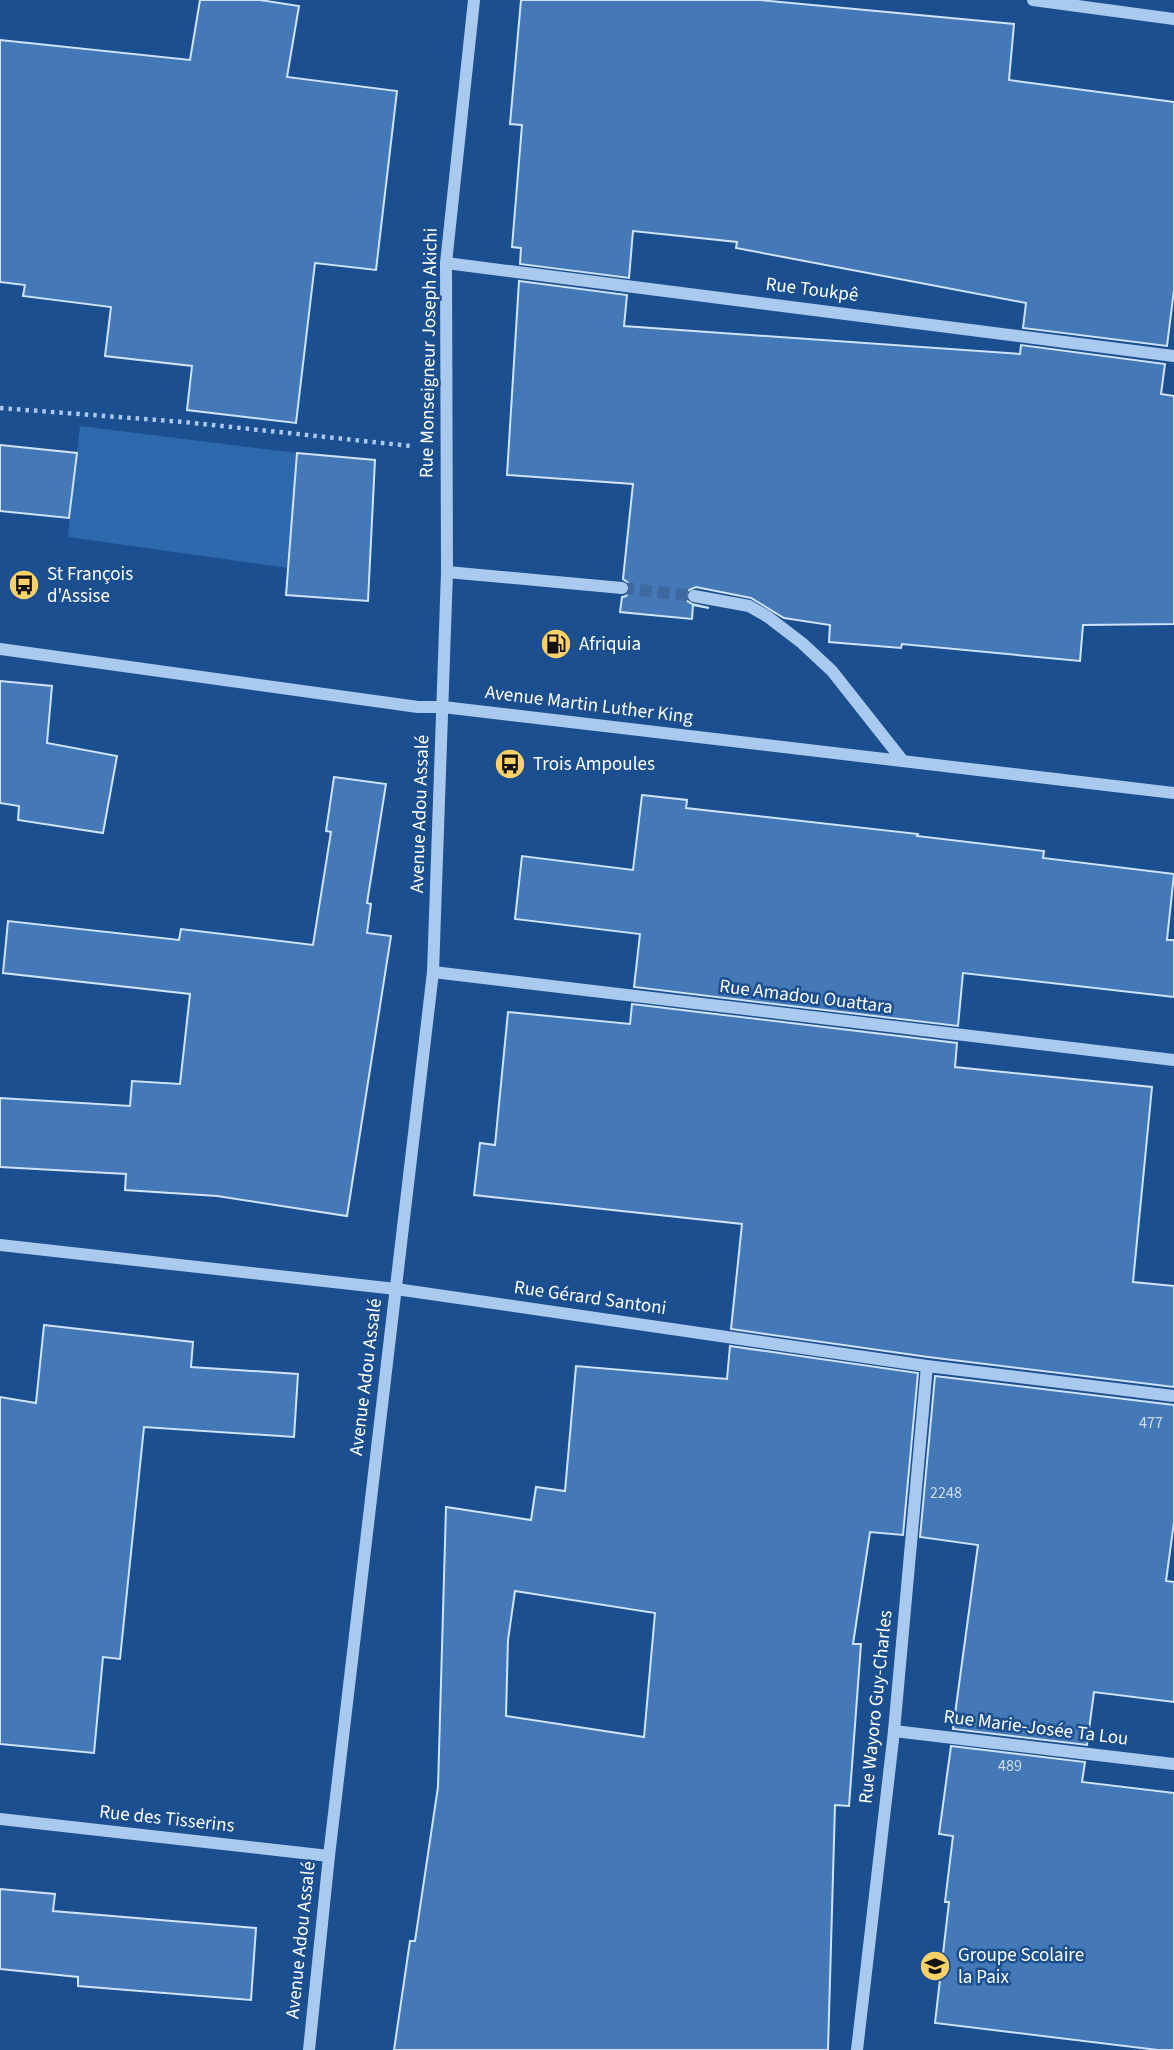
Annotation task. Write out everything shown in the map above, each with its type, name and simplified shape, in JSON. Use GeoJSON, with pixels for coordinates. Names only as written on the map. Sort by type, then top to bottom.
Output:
{"type":"FeatureCollection","features":[{"type":"Feature","properties":{"kind":"street","name":"Rue Monseigneur Joseph Akichi"},"geometry":{"type":"LineString","coordinates":[[443,707],[447,572],[446,263],[474,0]]}},
{"type":"Feature","properties":{"kind":"street"},"geometry":{"type":"LineString","coordinates":[[1033,0],[1174,19]]}},
{"type":"Feature","properties":{"kind":"street","name":"Rue Toukpê"},"geometry":{"type":"LineString","coordinates":[[446,263],[1174,356]]}},
{"type":"Feature","properties":{"kind":"street"},"geometry":{"type":"LineString","coordinates":[[447,572],[622,588]]}},
{"type":"Feature","properties":{"kind":"street"},"geometry":{"type":"LineString","coordinates":[[694,596],[749,606],[802,643],[832,671],[903,761]]}},
{"type":"Feature","properties":{"kind":"street","name":"Avenue Martin Luther King"},"geometry":{"type":"LineString","coordinates":[[0,649],[405,705],[443,707],[1174,793]]}},
{"type":"Feature","properties":{"kind":"street","name":"Avenue Adou Assalé"},"geometry":{"type":"LineString","coordinates":[[309,2050],[433,972],[443,707]]}},
{"type":"Feature","properties":{"kind":"street","name":"Rue Amadou Ouattara"},"geometry":{"type":"LineString","coordinates":[[433,972],[1174,1060]]}},
{"type":"Feature","properties":{"kind":"street","name":"Rue Gérard Santoni"},"geometry":{"type":"LineString","coordinates":[[0,1245],[396,1289],[927,1366],[1174,1396]]}},
{"type":"Feature","properties":{"kind":"street","name":"Rue Wayoro Guy-Charles"},"geometry":{"type":"LineString","coordinates":[[857,2050],[894,1731],[927,1366]]}},
{"type":"Feature","properties":{"kind":"street","name":"Rue Marie-Josée Ta Lou"},"geometry":{"type":"LineString","coordinates":[[894,1731],[1174,1764]]}},
{"type":"Feature","properties":{"kind":"street","name":"Rue des Tisserins"},"geometry":{"type":"LineString","coordinates":[[0,1819],[330,1856]]}},
{"type":"Feature","properties":{"kind":"path"},"geometry":{"type":"LineString","coordinates":[[0,408],[184,422],[446,450]]}},
{"type":"Feature","properties":{"kind":"shaded area"},"geometry":{"type":"Polygon","coordinates":[[[80,426],[297,453],[288,568],[68,537],[80,426]]]}},
{"type":"Feature","properties":{"kind":"building"},"geometry":{"type":"Polygon","coordinates":[[[200,0],[260,0],[299,6],[287,77],[397,91],[376,270],[315,263],[296,423],[187,410],[192,366],[105,356],[111,307],[23,296],[25,285],[0,282],[0,40],[190,60],[200,0]]]}},
{"type":"Feature","properties":{"kind":"building"},"geometry":{"type":"Polygon","coordinates":[[[521,0],[759,0],[1014,24],[1009,80],[1174,102],[1174,290],[1167,346],[1023,328],[1026,303],[736,248],[737,242],[633,231],[629,278],[520,264],[521,248],[512,247],[522,125],[510,124],[521,0]]]}},
{"type":"Feature","properties":{"kind":"building"},"geometry":{"type":"Polygon","coordinates":[[[519,281],[627,295],[624,326],[1020,354],[1021,345],[1165,364],[1161,394],[1174,396],[1174,624],[1083,625],[1080,661],[902,644],[901,648],[829,642],[830,625],[784,618],[751,598],[696,587],[687,591],[686,600],[709,608],[693,605],[692,619],[620,612],[622,597],[631,589],[630,584],[623,579],[633,484],[507,475],[519,281]]]}},
{"type":"Feature","properties":{"kind":"building"},"geometry":{"type":"Polygon","coordinates":[[[0,445],[77,453],[69,518],[0,511],[0,445]]]}},
{"type":"Feature","properties":{"kind":"building"},"geometry":{"type":"Polygon","coordinates":[[[297,453],[375,460],[368,601],[286,595],[297,453]]]}},
{"type":"Feature","properties":{"kind":"building"},"geometry":{"type":"Polygon","coordinates":[[[0,681],[52,686],[47,743],[117,756],[103,833],[18,820],[19,806],[0,803],[0,681]]]}},
{"type":"Feature","properties":{"kind":"building"},"geometry":{"type":"Polygon","coordinates":[[[334,777],[386,784],[367,903],[371,904],[367,933],[391,936],[347,1216],[217,1196],[125,1190],[126,1174],[0,1167],[0,1098],[130,1106],[132,1081],[180,1084],[190,994],[3,973],[8,921],[179,940],[181,929],[313,945],[331,832],[326,831],[334,777]]]}},
{"type":"Feature","properties":{"kind":"building"},"geometry":{"type":"Polygon","coordinates":[[[642,795],[687,800],[686,808],[1044,851],[1043,858],[1174,874],[1167,940],[1174,940],[1174,997],[963,973],[958,1026],[634,987],[640,934],[515,919],[522,856],[633,870],[642,795]]]}},
{"type":"Feature","properties":{"kind":"building"},"geometry":{"type":"Polygon","coordinates":[[[632,1004],[957,1043],[955,1067],[1152,1087],[1133,1282],[1174,1286],[1174,1387],[928,1357],[731,1329],[742,1224],[474,1195],[480,1143],[495,1145],[508,1012],[630,1024],[632,1004]]]}},
{"type":"Feature","properties":{"kind":"building"},"geometry":{"type":"Polygon","coordinates":[[[44,1325],[193,1342],[191,1367],[298,1374],[294,1437],[144,1427],[120,1659],[103,1657],[94,1753],[0,1744],[0,1397],[36,1403],[44,1325]]]}},
{"type":"Feature","properties":{"kind":"building"},"geometry":{"type":"Polygon","coordinates":[[[730,1346],[918,1373],[903,1535],[870,1532],[853,1644],[861,1644],[849,1806],[835,1805],[828,2050],[394,2050],[410,1941],[415,1941],[438,1787],[446,1507],[531,1520],[536,1487],[565,1491],[576,1366],[727,1379],[730,1346]],[[515,1591],[508,1640],[506,1716],[644,1737],[655,1613],[515,1591]]]}},
{"type":"Feature","properties":{"kind":"building"},"geometry":{"type":"Polygon","coordinates":[[[935,1376],[1174,1405],[1174,1522],[1166,1581],[1174,1582],[1174,1702],[1094,1692],[1087,1745],[953,1729],[978,1545],[920,1537],[935,1376]]]}},
{"type":"Feature","properties":{"kind":"building"},"geometry":{"type":"Polygon","coordinates":[[[951,1746],[1085,1762],[1082,1782],[1174,1793],[1174,2050],[935,2023],[949,1902],[945,1902],[953,1836],[939,1834],[951,1746]]]}},
{"type":"Feature","properties":{"kind":"building"},"geometry":{"type":"Polygon","coordinates":[[[0,1889],[55,1894],[53,1911],[256,1928],[251,2000],[78,1986],[78,1977],[0,1969],[0,1889]]]}},
{"type":"Feature","properties":{"kind":"tunnel"},"geometry":{"type":"LineString","coordinates":[[622,588],[694,596]]}},
{"type":"Feature","properties":{"kind":"place","name":"St François d'Assise"},"geometry":{"type":"Point","coordinates":[24,585]}},
{"type":"Feature","properties":{"kind":"place","name":"Afriquia"},"geometry":{"type":"Point","coordinates":[556,644]}},
{"type":"Feature","properties":{"kind":"place","name":"Trois Ampoules"},"geometry":{"type":"Point","coordinates":[510,764]}},
{"type":"Feature","properties":{"kind":"place","name":"Groupe Scolaire la Paix"},"geometry":{"type":"Point","coordinates":[935,1966]}}]}
